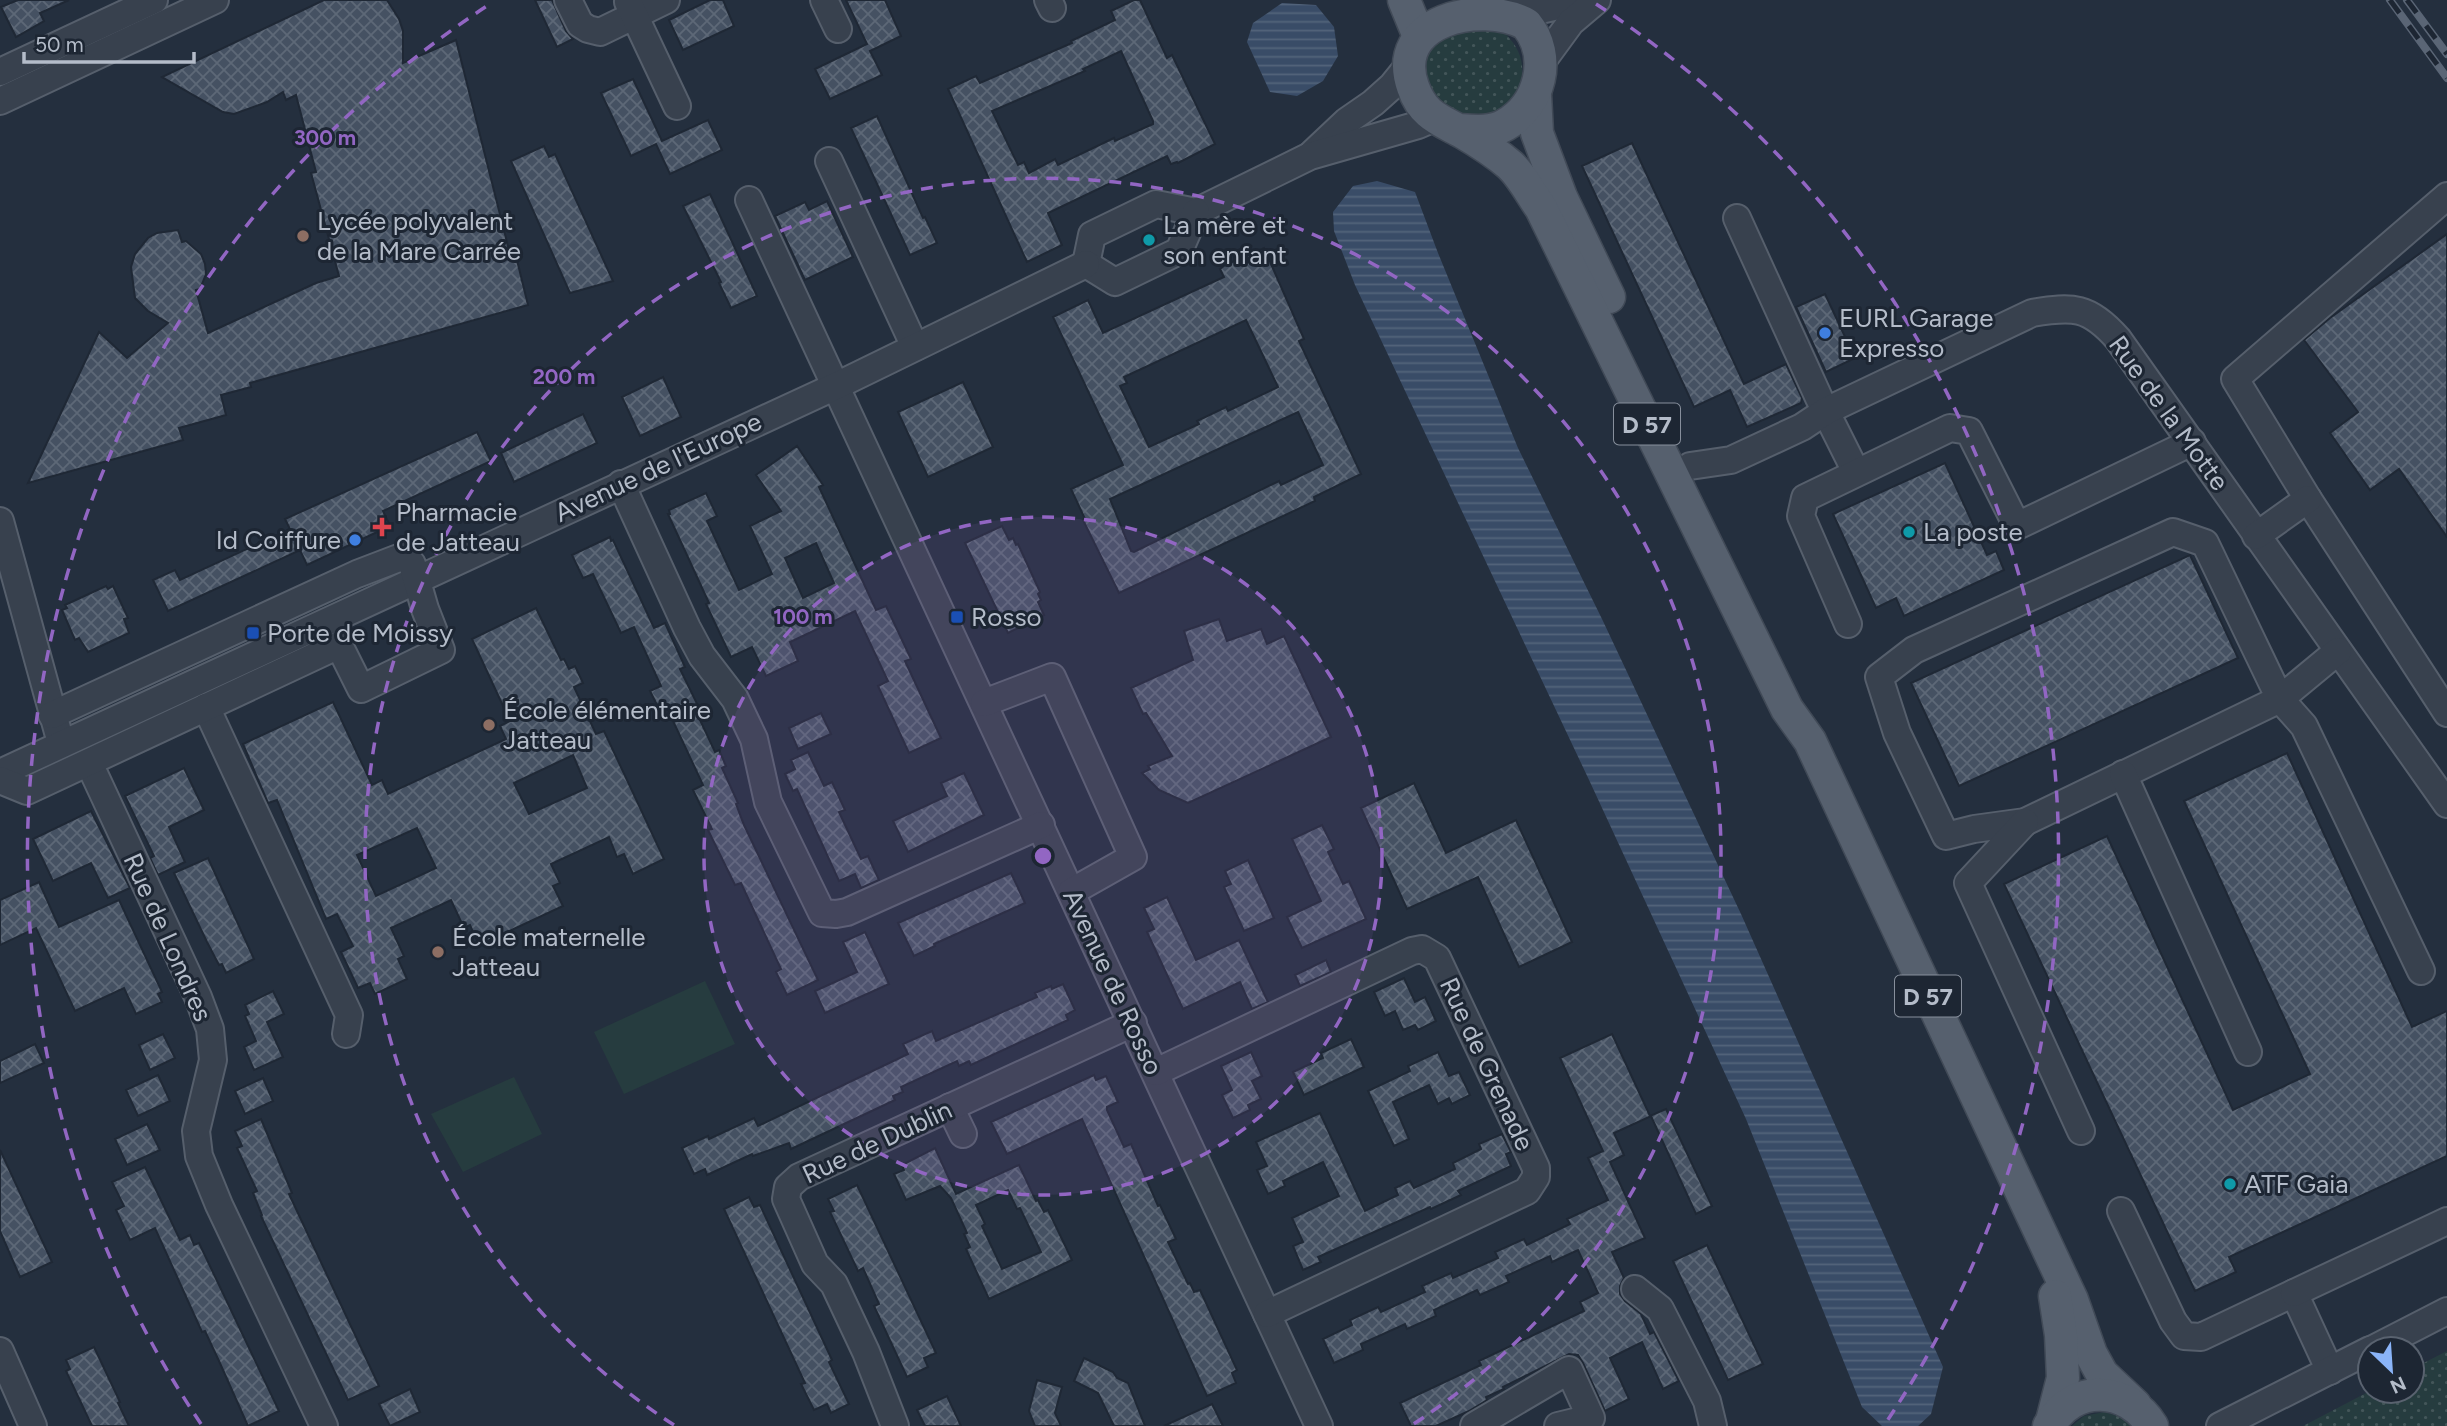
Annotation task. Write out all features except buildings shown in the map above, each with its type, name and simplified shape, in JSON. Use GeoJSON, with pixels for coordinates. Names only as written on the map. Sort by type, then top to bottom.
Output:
{"type":"FeatureCollection","features":[{"type":"Feature","properties":{"kind":"main road"},"geometry":{"type":"LineString","coordinates":[[1404,0],[1418,34]]}},
{"type":"Feature","properties":{"kind":"main road"},"geometry":{"type":"LineString","coordinates":[[1473,0],[1510,10],[1526,24],[1536,43],[1541,64],[1535,94],[1522,113],[1503,126],[1481,132],[1446,124],[1420,103],[1412,85],[1409,65],[1418,34],[1432,16],[1452,5],[1473,0]]}},
{"type":"Feature","properties":{"kind":"main road","name":"D 57"},"geometry":{"type":"LineString","coordinates":[[1535,94],[1537,133],[1561,198],[1801,704],[1810,741]]}},
{"type":"Feature","properties":{"kind":"main road","name":"D 57"},"geometry":{"type":"LineString","coordinates":[[1446,124],[1490,149],[1513,167],[1541,208],[1787,709],[1810,741],[2046,1250],[2072,1300],[2091,1354],[2102,1374],[2144,1415]]}},
{"type":"Feature","properties":{"kind":"main road","name":"D 57"},"geometry":{"type":"LineString","coordinates":[[2046,1250],[2063,1355],[2063,1378],[2050,1424]]}},
{"type":"Feature","properties":{"kind":"main road"},"geometry":{"type":"LineString","coordinates":[[2050,1424],[2064,1407],[2081,1398],[2099,1394],[2118,1397],[2144,1415]]}},
{"type":"Feature","properties":{"kind":"street"},"geometry":{"type":"LineString","coordinates":[[0,72],[157,8],[215,0]]}},
{"type":"Feature","properties":{"kind":"street"},"geometry":{"type":"LineString","coordinates":[[568,0],[580,24],[600,32],[631,8],[666,0]]}},
{"type":"Feature","properties":{"kind":"street"},"geometry":{"type":"LineString","coordinates":[[824,0],[838,29]]}},
{"type":"Feature","properties":{"kind":"street"},"geometry":{"type":"LineString","coordinates":[[1510,10],[1531,12],[1585,0]]}},
{"type":"Feature","properties":{"kind":"street"},"geometry":{"type":"LineString","coordinates":[[1541,64],[1571,22],[1597,0]]}},
{"type":"Feature","properties":{"kind":"street"},"geometry":{"type":"LineString","coordinates":[[0,101],[157,8]]}},
{"type":"Feature","properties":{"kind":"street"},"geometry":{"type":"LineString","coordinates":[[631,8],[677,106]]}},
{"type":"Feature","properties":{"kind":"street"},"geometry":{"type":"LineString","coordinates":[[1310,156],[1347,121],[1392,86],[1409,65]]}},
{"type":"Feature","properties":{"kind":"street"},"geometry":{"type":"LineString","coordinates":[[1196,212],[1179,251],[1115,282],[1086,264],[1092,235],[1156,204],[1196,212],[1310,156],[1418,125],[1446,124]]}},
{"type":"Feature","properties":{"kind":"street"},"geometry":{"type":"LineString","coordinates":[[829,161],[915,347]]}},
{"type":"Feature","properties":{"kind":"street"},"geometry":{"type":"LineString","coordinates":[[2447,197],[2235,379],[2308,499],[2447,713]]}},
{"type":"Feature","properties":{"kind":"street","name":"Avenue de Rosso"},"geometry":{"type":"LineString","coordinates":[[749,200],[1319,1426]]}},
{"type":"Feature","properties":{"kind":"street"},"geometry":{"type":"LineString","coordinates":[[1737,218],[1856,472]]}},
{"type":"Feature","properties":{"kind":"street","name":"Avenue de l'Europe"},"geometry":{"type":"LineString","coordinates":[[0,773],[836,386],[1086,264]]}},
{"type":"Feature","properties":{"kind":"street","name":"Rue de la Motte"},"geometry":{"type":"LineString","coordinates":[[1690,466],[1731,460],[1802,426],[1826,411],[2032,313],[2066,308],[2080,310],[2109,329],[2192,442],[2447,804]]}},
{"type":"Feature","properties":{"kind":"street"},"geometry":{"type":"LineString","coordinates":[[1848,624],[1801,516],[1805,498],[1950,428],[1969,430],[2017,526],[2192,442]]}},
{"type":"Feature","properties":{"kind":"street"},"geometry":{"type":"LineString","coordinates":[[621,484],[687,628],[702,656],[735,699],[754,738],[768,802],[822,913],[836,915],[847,912],[1041,825]]}},
{"type":"Feature","properties":{"kind":"street"},"geometry":{"type":"LineString","coordinates":[[2256,536],[2308,499]]}},
{"type":"Feature","properties":{"kind":"street"},"geometry":{"type":"LineString","coordinates":[[0,521],[61,744]]}},
{"type":"Feature","properties":{"kind":"street"},"geometry":{"type":"LineString","coordinates":[[2338,651],[2280,699],[2025,822],[1946,836],[1897,733],[1879,677],[1913,650],[2173,533],[2205,543],[2280,699],[2304,726],[2421,971]]}},
{"type":"Feature","properties":{"kind":"street"},"geometry":{"type":"LineString","coordinates":[[0,780],[27,791],[339,645],[361,689],[441,650],[412,564],[404,556],[357,574],[52,715]]}},
{"type":"Feature","properties":{"kind":"street"},"geometry":{"type":"LineString","coordinates":[[311,597],[323,622]]}},
{"type":"Feature","properties":{"kind":"street"},"geometry":{"type":"LineString","coordinates":[[984,703],[1052,677],[1133,857],[1071,892]]}},
{"type":"Feature","properties":{"kind":"street"},"geometry":{"type":"LineString","coordinates":[[206,708],[349,1015],[346,1034]]}},
{"type":"Feature","properties":{"kind":"street","name":"Rue de Londres"},"geometry":{"type":"LineString","coordinates":[[89,763],[198,997],[210,1029],[213,1060],[196,1131],[199,1156],[219,1205],[324,1426]]}},
{"type":"Feature","properties":{"kind":"street"},"geometry":{"type":"LineString","coordinates":[[2123,774],[2248,1052]]}},
{"type":"Feature","properties":{"kind":"street"},"geometry":{"type":"LineString","coordinates":[[2025,822],[1968,883],[2081,1131]]}},
{"type":"Feature","properties":{"kind":"street","name":"Rue de Grenade"},"geometry":{"type":"LineString","coordinates":[[1156,1072],[1412,951],[1422,949],[1437,958],[1536,1168],[1536,1177],[1527,1191],[1267,1314]]}},
{"type":"Feature","properties":{"kind":"street","name":"Rue de Dublin"},"geometry":{"type":"LineString","coordinates":[[895,1426],[866,1352],[834,1284],[815,1264],[786,1199],[788,1187],[799,1177],[1133,1023]]}},
{"type":"Feature","properties":{"kind":"street"},"geometry":{"type":"LineString","coordinates":[[950,1107],[963,1134]]}},
{"type":"Feature","properties":{"kind":"street"},"geometry":{"type":"LineString","coordinates":[[2121,1211],[2173,1321],[2184,1336],[2201,1337],[2447,1221]]}},
{"type":"Feature","properties":{"kind":"street"},"geometry":{"type":"LineString","coordinates":[[1635,1289],[1660,1309],[1707,1401],[1713,1426]]}},
{"type":"Feature","properties":{"kind":"street"},"geometry":{"type":"LineString","coordinates":[[2294,1293],[2330,1371]]}},
{"type":"Feature","properties":{"kind":"street"},"geometry":{"type":"LineString","coordinates":[[2400,1335],[2447,1311]]}},
{"type":"Feature","properties":{"kind":"street"},"geometry":{"type":"LineString","coordinates":[[1,1358],[33,1426]]}},
{"type":"Feature","properties":{"kind":"street"},"geometry":{"type":"LineString","coordinates":[[2220,1426],[2356,1358]]}},
{"type":"Feature","properties":{"kind":"street"},"geometry":{"type":"LineString","coordinates":[[1474,1426],[1569,1370],[1591,1418],[1558,1426]]}},
{"type":"Feature","properties":{"kind":"green space"},"geometry":{"type":"Polygon","coordinates":[[[1451,28],[1500,29],[1510,38],[1521,61],[1522,75],[1514,97],[1506,106],[1485,116],[1473,118],[1450,112],[1436,100],[1428,83],[1426,64],[1436,41],[1451,28]]]}},
{"type":"Feature","properties":{"kind":"green space"},"geometry":{"type":"Polygon","coordinates":[[[705,981],[735,1044],[624,1094],[594,1032],[705,981]]]}},
{"type":"Feature","properties":{"kind":"green space"},"geometry":{"type":"Polygon","coordinates":[[[514,1077],[542,1134],[463,1172],[431,1114],[514,1077]]]}},
{"type":"Feature","properties":{"kind":"green space"},"geometry":{"type":"Polygon","coordinates":[[[2447,1351],[2447,1426],[2303,1426],[2356,1398],[2356,1405],[2426,1405],[2426,1362],[2447,1351]]]}},
{"type":"Feature","properties":{"kind":"green space"},"geometry":{"type":"Polygon","coordinates":[[[2104,1412],[2124,1418],[2132,1426],[2072,1426],[2084,1416],[2104,1412]]]}},
{"type":"Feature","properties":{"kind":"water"},"geometry":{"type":"Polygon","coordinates":[[[1282,3],[1316,5],[1334,27],[1338,56],[1323,81],[1297,96],[1270,92],[1247,42],[1253,23],[1282,3]]]}},
{"type":"Feature","properties":{"kind":"water"},"geometry":{"type":"Polygon","coordinates":[[[1377,181],[1415,192],[1518,448],[1741,914],[1943,1367],[1931,1414],[1918,1426],[1882,1426],[1862,1407],[1746,1119],[1355,285],[1334,231],[1333,212],[1353,186],[1377,181]]]}},
{"type":"Feature","properties":{"kind":"railway"},"geometry":{"type":"LineString","coordinates":[[2390,0],[2447,78]]}},
{"type":"Feature","properties":{"kind":"railway"},"geometry":{"type":"LineString","coordinates":[[2407,0],[2447,54]]}},
{"type":"Feature","properties":{"kind":"place","name":"Lycée polyvalent de la Mare Carrée"},"geometry":{"type":"Point","coordinates":[303,236]}},
{"type":"Feature","properties":{"kind":"place","name":"La mère et son enfant"},"geometry":{"type":"Point","coordinates":[1149,240]}},
{"type":"Feature","properties":{"kind":"place","name":"EURL Garage Expresso"},"geometry":{"type":"Point","coordinates":[1825,333]}},
{"type":"Feature","properties":{"kind":"place","name":"Pharmacie de Jatteau"},"geometry":{"type":"Point","coordinates":[382,527]}},
{"type":"Feature","properties":{"kind":"place","name":"La poste"},"geometry":{"type":"Point","coordinates":[1909,532]}},
{"type":"Feature","properties":{"kind":"place","name":"Id Coiffure"},"geometry":{"type":"Point","coordinates":[355,540]}},
{"type":"Feature","properties":{"kind":"place","name":"Rosso"},"geometry":{"type":"Point","coordinates":[957,617]}},
{"type":"Feature","properties":{"kind":"place","name":"Porte de Moissy"},"geometry":{"type":"Point","coordinates":[253,633]}},
{"type":"Feature","properties":{"kind":"place","name":"École élémentaire Jatteau"},"geometry":{"type":"Point","coordinates":[489,725]}},
{"type":"Feature","properties":{"kind":"place","name":"École maternelle Jatteau"},"geometry":{"type":"Point","coordinates":[438,952]}},
{"type":"Feature","properties":{"kind":"place","name":"ATF Gaia"},"geometry":{"type":"Point","coordinates":[2230,1184]}}]}
